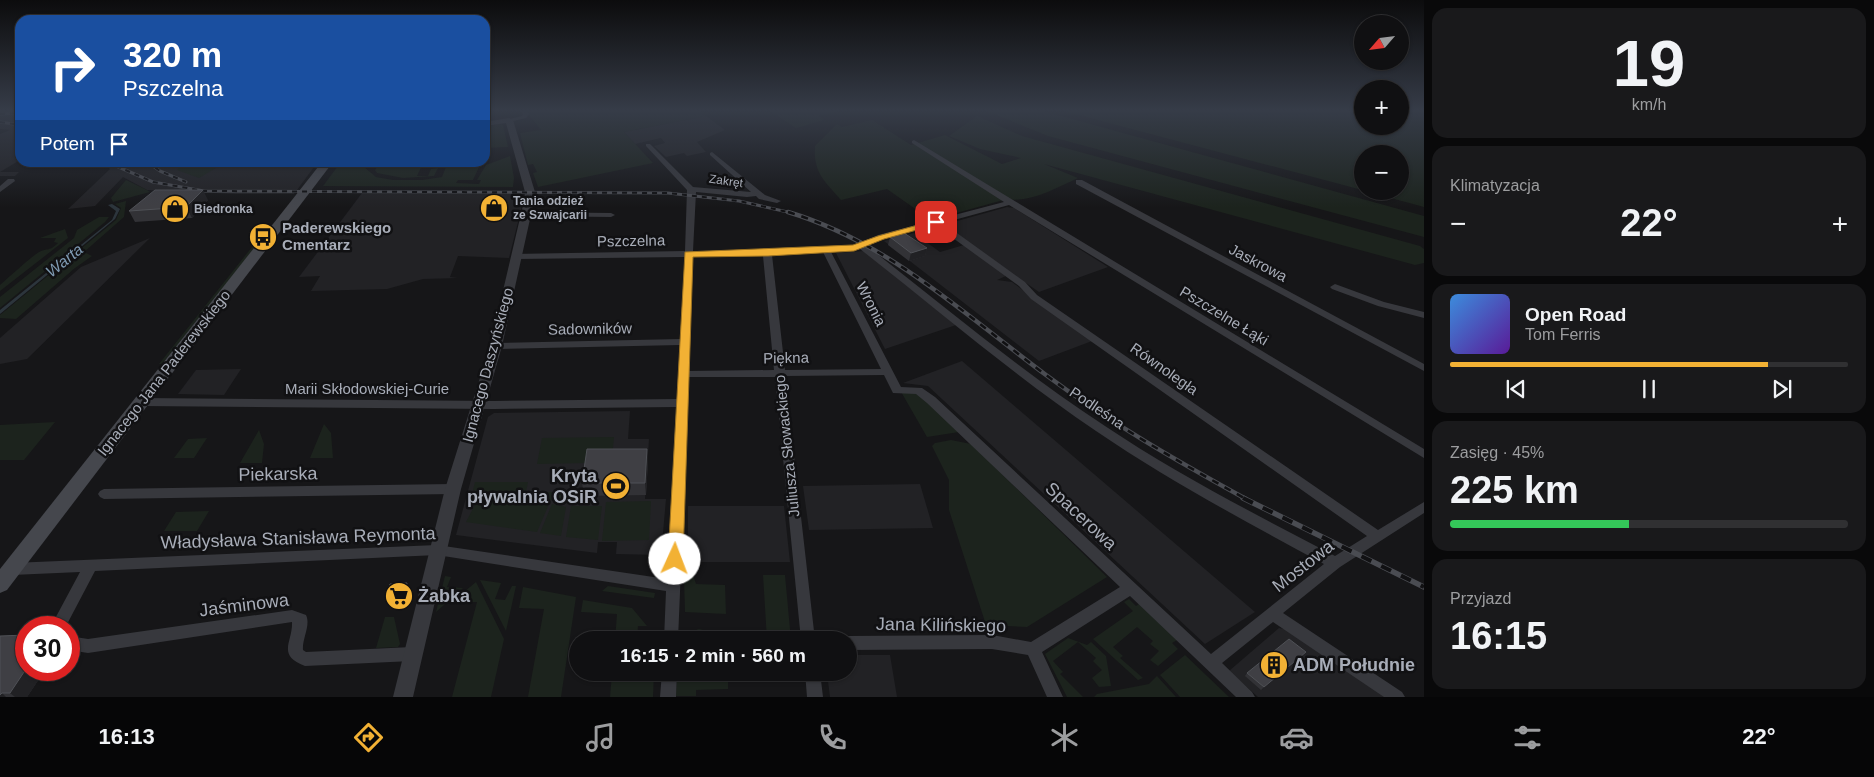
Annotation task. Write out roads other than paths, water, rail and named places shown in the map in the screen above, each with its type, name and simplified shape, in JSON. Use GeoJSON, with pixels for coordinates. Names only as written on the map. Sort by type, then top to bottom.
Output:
{"type":"FeatureCollection","features":[{"type":"Feature","properties":{"kind":"main road","name":"Ignacego Jana Paderewskiego"},"geometry":{"type":"LineString","coordinates":[[3,579],[324,167]]}},
{"type":"Feature","properties":{"kind":"street","name":"Ignacego Daszyńskiego"},"geometry":{"type":"LineString","coordinates":[[402,697],[453,489],[480,405],[496,346],[527,214],[530,192],[516,144]]}},
{"type":"Feature","properties":{"kind":"street","name":"Pszczelne Łąki"},"geometry":{"type":"LineString","coordinates":[[916,144],[1010,203],[1424,454]]}},
{"type":"Feature","properties":{"kind":"street"},"geometry":{"type":"LineString","coordinates":[[648,145],[691,189],[672,631]]}},
{"type":"Feature","properties":{"kind":"street","name":"Zakręt"},"geometry":{"type":"LineString","coordinates":[[712,154],[762,197],[777,201]]}},
{"type":"Feature","properties":{"kind":"street"},"geometry":{"type":"LineString","coordinates":[[0,190],[12,181]]}},
{"type":"Feature","properties":{"kind":"street","name":"Jaskrowa"},"geometry":{"type":"LineString","coordinates":[[1079,182],[1424,368]]}},
{"type":"Feature","properties":{"kind":"street","name":"Zakręt"},"geometry":{"type":"LineString","coordinates":[[691,189],[747,195],[757,193]]}},
{"type":"Feature","properties":{"kind":"street","name":"Pszczelna"},"geometry":{"type":"LineString","coordinates":[[516,256],[768,253],[826,250],[862,246],[881,238],[936,222],[1010,203]]}},
{"type":"Feature","properties":{"kind":"street"},"geometry":{"type":"LineString","coordinates":[[527,214],[611,215]]}},
{"type":"Feature","properties":{"kind":"street","name":"Równoległa"},"geometry":{"type":"LineString","coordinates":[[936,222],[1022,284],[1034,297],[1377,536]]}},
{"type":"Feature","properties":{"kind":"street","name":"Podleśna"},"geometry":{"type":"LineString","coordinates":[[862,246],[1062,403],[1100,429],[1190,485],[1335,564]]}},
{"type":"Feature","properties":{"kind":"street","name":"Wronia"},"geometry":{"type":"LineString","coordinates":[[826,250],[889,372]]}},
{"type":"Feature","properties":{"kind":"street","name":"Juliusza Słowackiego"},"geometry":{"type":"LineString","coordinates":[[768,253],[807,631]]}},
{"type":"Feature","properties":{"kind":"street"},"geometry":{"type":"LineString","coordinates":[[1335,287],[1381,304],[1424,315]]}},
{"type":"Feature","properties":{"kind":"street","name":"Sadowników"},"geometry":{"type":"LineString","coordinates":[[496,346],[684,342]]}},
{"type":"Feature","properties":{"kind":"street","name":"Piękna"},"geometry":{"type":"LineString","coordinates":[[683,374],[889,372]]}},
{"type":"Feature","properties":{"kind":"street","name":"Spacerowa"},"geometry":{"type":"LineString","coordinates":[[889,372],[897,390],[918,391],[924,394],[1247,697]]}},
{"type":"Feature","properties":{"kind":"street","name":"Marii Skłodowskiej-Curie"},"geometry":{"type":"LineString","coordinates":[[142,402],[480,405],[682,403]]}},
{"type":"Feature","properties":{"kind":"street","name":"Piekarska"},"geometry":{"type":"LineString","coordinates":[[104,494],[453,489]]}},
{"type":"Feature","properties":{"kind":"street","name":"Mostowa"},"geometry":{"type":"LineString","coordinates":[[1211,663],[1335,564],[1424,507]]}},
{"type":"Feature","properties":{"kind":"street","name":"Władysława Stanisława Reymonta"},"geometry":{"type":"LineString","coordinates":[[3,579],[91,565],[437,550],[674,586]]}},
{"type":"Feature","properties":{"kind":"street"},"geometry":{"type":"LineString","coordinates":[[63,616],[91,565]]}},
{"type":"Feature","properties":{"kind":"street"},"geometry":{"type":"LineString","coordinates":[[1055,697],[1033,649],[1130,588]]}},
{"type":"Feature","properties":{"kind":"street"},"geometry":{"type":"LineString","coordinates":[[1273,614],[1397,697]]}},
{"type":"Feature","properties":{"kind":"street","name":"Jaśminowa"},"geometry":{"type":"LineString","coordinates":[[80,644],[88,646],[292,616],[301,619],[295,649],[296,654],[305,659],[412,654]]}},
{"type":"Feature","properties":{"kind":"street","name":"Jana Kilińskiego"},"geometry":{"type":"LineString","coordinates":[[857,643],[992,642],[1033,649]]}},
{"type":"Feature","properties":{"kind":"street"},"geometry":{"type":"LineString","coordinates":[[668,697],[669,681]]}},
{"type":"Feature","properties":{"kind":"street"},"geometry":{"type":"LineString","coordinates":[[813,681],[815,697]]}},
{"type":"Feature","properties":{"kind":"water","name":"Warta"},"geometry":{"type":"Polygon","coordinates":[[[112,204],[120,209],[115,219],[0,314],[0,310],[112,220],[116,211],[108,205],[112,204]]]}},
{"type":"Feature","properties":{"kind":"railway"},"geometry":{"type":"LineString","coordinates":[[118,167],[153,182],[204,191],[668,193],[739,201],[789,212]]}},
{"type":"Feature","properties":{"kind":"railway"},"geometry":{"type":"LineString","coordinates":[[154,167],[186,182]]}},
{"type":"Feature","properties":{"kind":"railway"},"geometry":{"type":"LineString","coordinates":[[789,212],[824,225],[892,261],[924,282],[1094,409],[1246,499]]}},
{"type":"Feature","properties":{"kind":"railway"},"geometry":{"type":"LineString","coordinates":[[1243,498],[1424,587]]}},
{"type":"Feature","properties":{"kind":"place","name":"Tania odzież ze Szwajcarii"},"geometry":{"type":"Point","coordinates":[494,208]}},
{"type":"Feature","properties":{"kind":"place","name":"Biedronka"},"geometry":{"type":"Point","coordinates":[175,209]}},
{"type":"Feature","properties":{"kind":"place","name":"Paderewskiego Cmentarz"},"geometry":{"type":"Point","coordinates":[263,237]}},
{"type":"Feature","properties":{"kind":"place","name":"Kryta pływalnia OSiR"},"geometry":{"type":"Point","coordinates":[616,486]}},
{"type":"Feature","properties":{"kind":"place","name":"Żabka"},"geometry":{"type":"Point","coordinates":[399,596]}},
{"type":"Feature","properties":{"kind":"place","name":"ADM Południe"},"geometry":{"type":"Point","coordinates":[1274,665]}}]}
